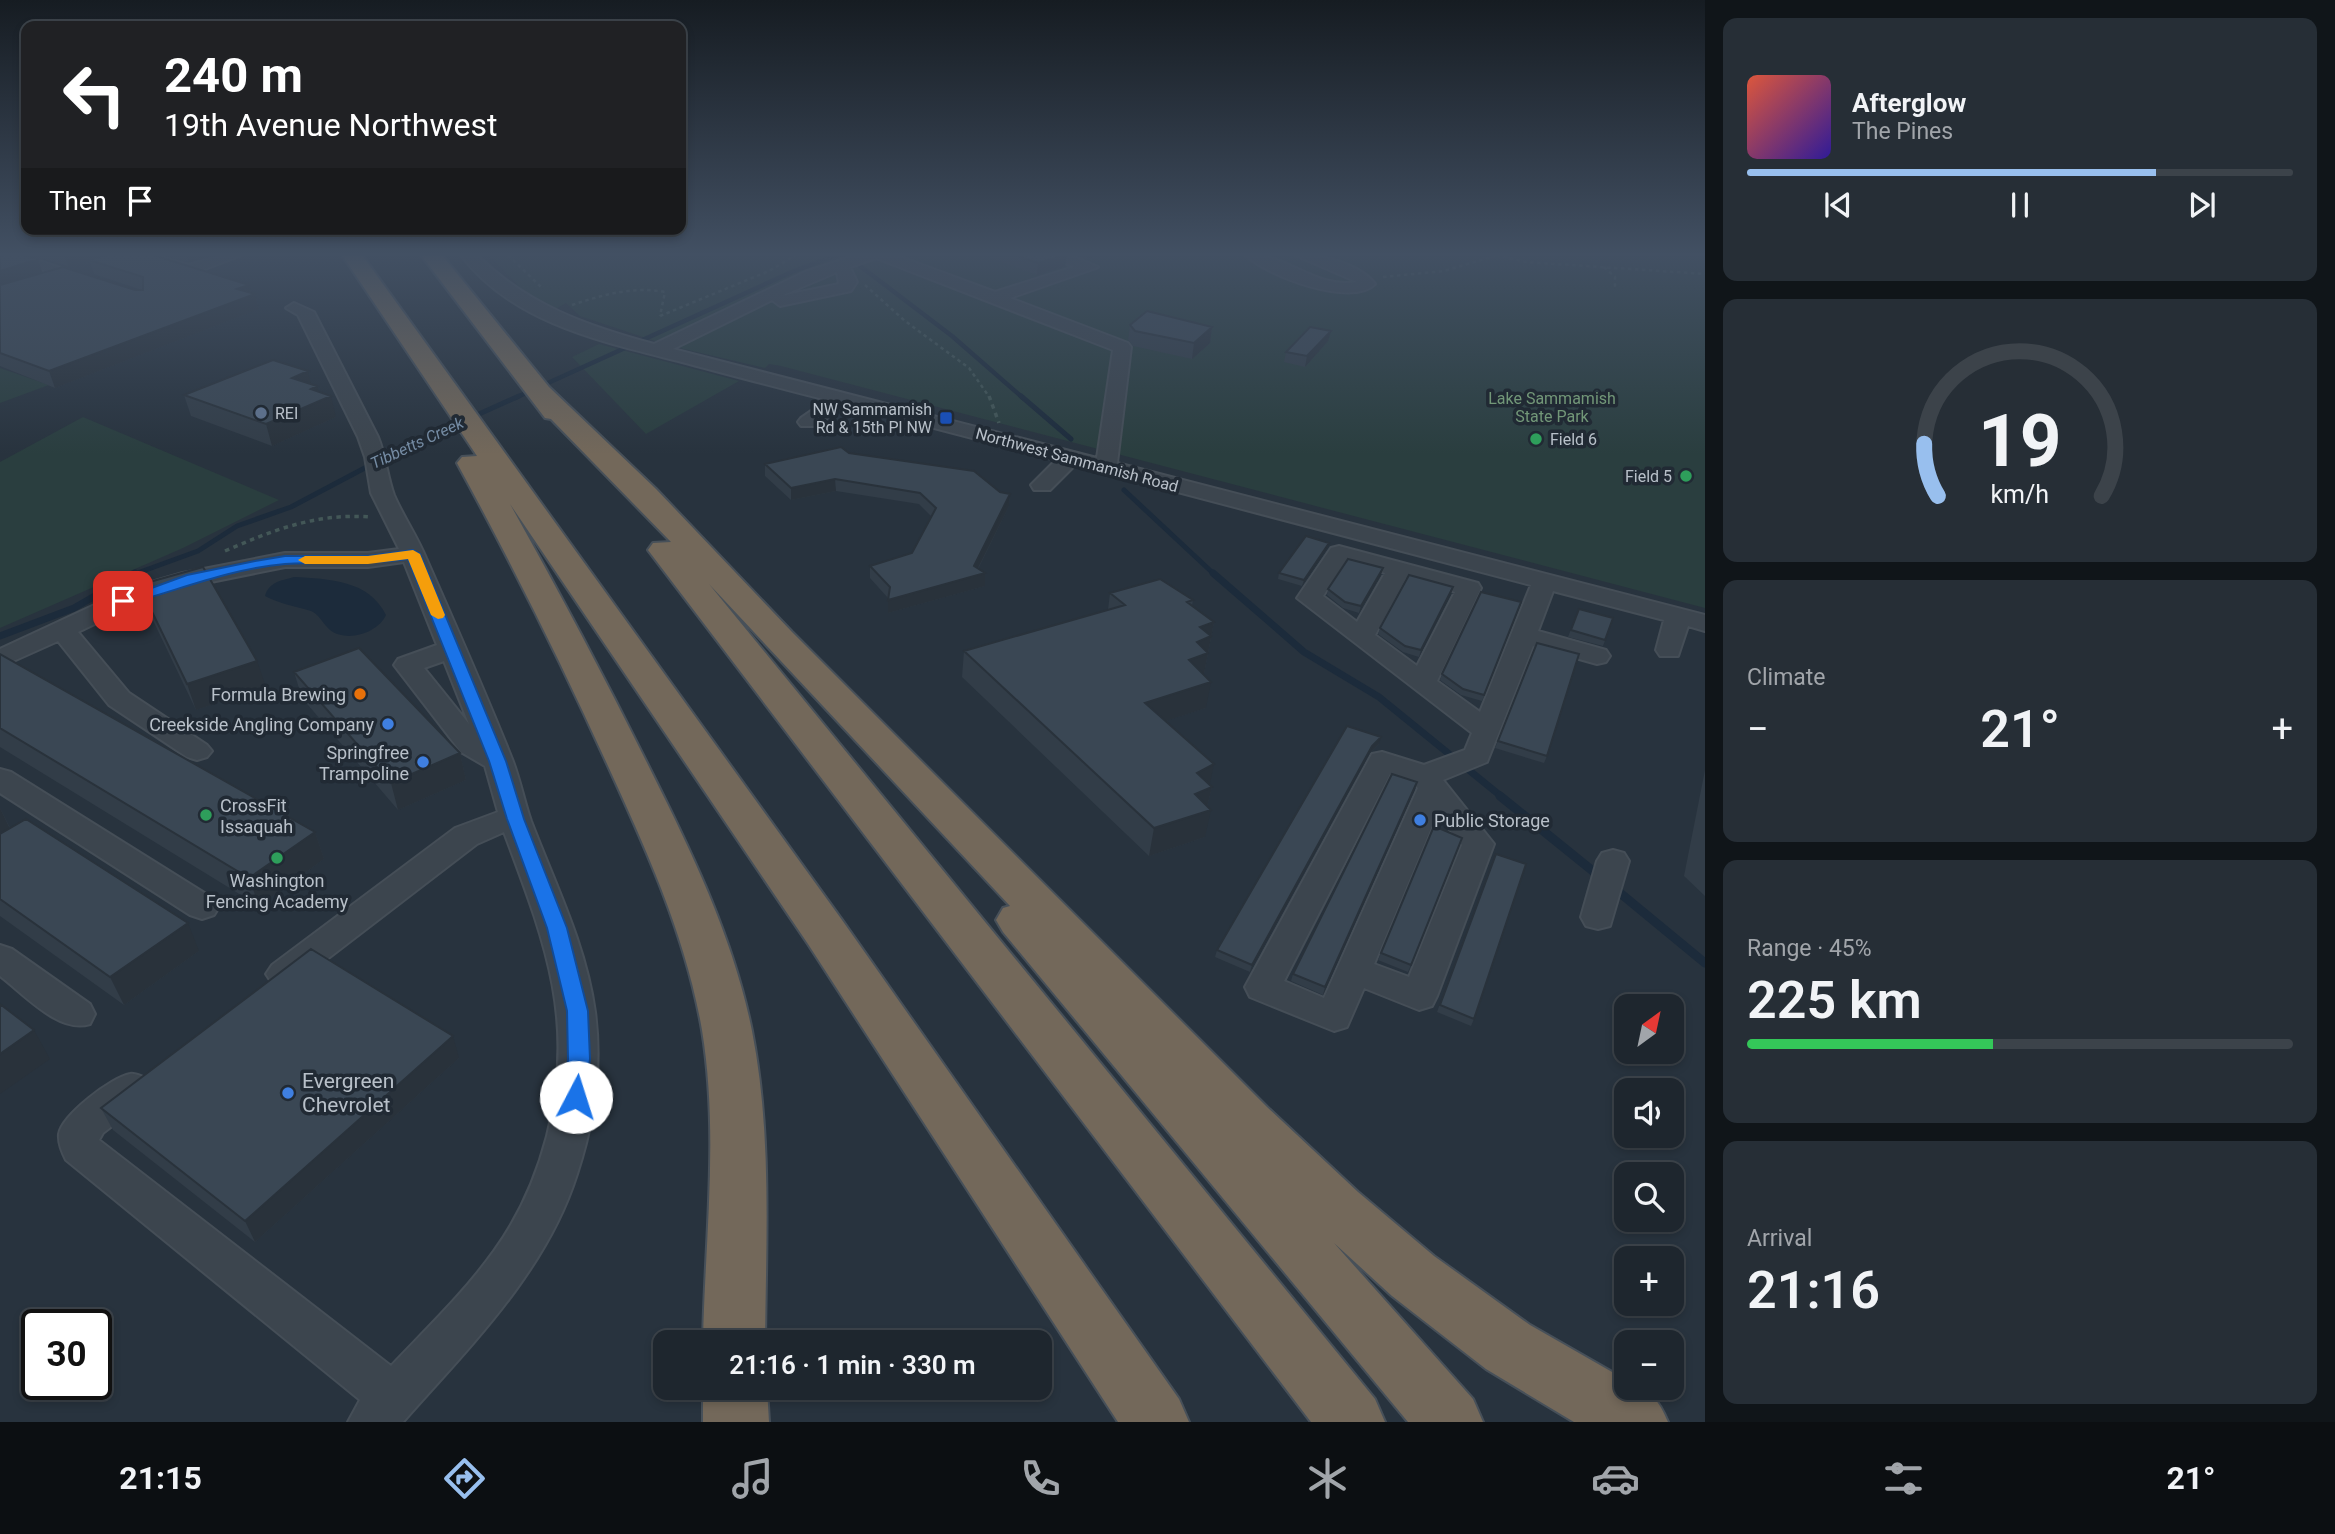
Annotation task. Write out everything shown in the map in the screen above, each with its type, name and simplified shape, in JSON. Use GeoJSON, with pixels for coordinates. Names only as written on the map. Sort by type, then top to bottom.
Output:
{"type":"FeatureCollection","features":[{"type":"Feature","properties":{"kind":"highway"},"geometry":{"type":"LineString","coordinates":[[400,321],[459,421],[825,932],[1156,1422]]}},
{"type":"Feature","properties":{"kind":"highway"},"geometry":{"type":"LineString","coordinates":[[484,321],[1352,1422]]}},
{"type":"Feature","properties":{"kind":"highway"},"geometry":{"type":"LineString","coordinates":[[535,386],[645,495],[779,640],[1248,1123],[1338,1210],[1413,1276],[1508,1347],[1635,1422]]}},
{"type":"Feature","properties":{"kind":"highway"},"geometry":{"type":"LineString","coordinates":[[459,421],[679,871],[709,953],[727,1031],[738,1122],[734,1330]]}},
{"type":"Feature","properties":{"kind":"highway"},"geometry":{"type":"LineString","coordinates":[[779,640],[1436,1408]]}},
{"type":"Feature","properties":{"kind":"highway"},"geometry":{"type":"LineString","coordinates":[[735,1400],[736,1422]]}},
{"type":"Feature","properties":{"kind":"street"},"geometry":{"type":"LineString","coordinates":[[155,1071],[89,1121],[79,1133],[80,1148],[383,1410],[509,1266],[536,1223],[558,1174],[576,1097],[579,1059],[577,1011],[557,928],[516,819],[498,761],[413,554],[382,492],[377,464],[321,358],[308,321]]}},
{"type":"Feature","properties":{"kind":"street","name":"Northwest Sammamish Road"},"geometry":{"type":"LineString","coordinates":[[564,321],[622,341],[1705,623]]}},
{"type":"Feature","properties":{"kind":"street"},"geometry":{"type":"LineString","coordinates":[[657,350],[716,321]]}},
{"type":"Feature","properties":{"kind":"street"},"geometry":{"type":"LineString","coordinates":[[657,350],[725,321]]}},
{"type":"Feature","properties":{"kind":"street"},"geometry":{"type":"LineString","coordinates":[[1073,321],[1122,347],[1106,468]]}},
{"type":"Feature","properties":{"kind":"street"},"geometry":{"type":"LineString","coordinates":[[807,422],[842,399]]}},
{"type":"Feature","properties":{"kind":"street"},"geometry":{"type":"LineString","coordinates":[[1042,485],[1071,458]]}},
{"type":"Feature","properties":{"kind":"street"},"geometry":{"type":"LineString","coordinates":[[1422,683],[1469,588],[1339,553],[1309,598],[1422,683],[1482,744]]}},
{"type":"Feature","properties":{"kind":"street"},"geometry":{"type":"LineString","coordinates":[[0,659],[140,593],[225,570],[285,560],[368,560],[413,554]]}},
{"type":"Feature","properties":{"kind":"street"},"geometry":{"type":"LineString","coordinates":[[1360,637],[1399,569]]}},
{"type":"Feature","properties":{"kind":"street"},"geometry":{"type":"LineString","coordinates":[[1354,970],[1419,996],[1478,844],[1434,777],[1382,761],[1263,987],[1334,1017],[1434,777],[1482,744],[1545,582]]}},
{"type":"Feature","properties":{"kind":"street"},"geometry":{"type":"LineString","coordinates":[[1669,650],[1678,616]]}},
{"type":"Feature","properties":{"kind":"street"},"geometry":{"type":"LineString","coordinates":[[62,629],[119,699],[197,751]]}},
{"type":"Feature","properties":{"kind":"street"},"geometry":{"type":"LineString","coordinates":[[1524,635],[1597,656]]}},
{"type":"Feature","properties":{"kind":"street"},"geometry":{"type":"LineString","coordinates":[[452,649],[407,665],[471,746],[498,761]]}},
{"type":"Feature","properties":{"kind":"street"},"geometry":{"type":"LineString","coordinates":[[0,779],[47,824],[202,907]]}},
{"type":"Feature","properties":{"kind":"street"},"geometry":{"type":"LineString","coordinates":[[256,995],[466,836],[490,824],[516,819]]}},
{"type":"Feature","properties":{"kind":"street"},"geometry":{"type":"LineString","coordinates":[[1598,917],[1613,861]]}},
{"type":"Feature","properties":{"kind":"street"},"geometry":{"type":"LineString","coordinates":[[0,958],[76,1014]]}},
{"type":"Feature","properties":{"kind":"path"},"geometry":{"type":"LineString","coordinates":[[905,321],[971,367],[996,407],[1000,425],[998,430]]}},
{"type":"Feature","properties":{"kind":"path"},"geometry":{"type":"LineString","coordinates":[[217,555],[302,519],[337,514],[371,517],[392,514]]}},
{"type":"Feature","properties":{"kind":"green space","name":"Lake Sammamish State Park"},"geometry":{"type":"Polygon","coordinates":[[[596,321],[1705,321],[1705,608],[781,366],[769,364],[765,368],[667,345],[596,321]]]}},
{"type":"Feature","properties":{"kind":"green space"},"geometry":{"type":"Polygon","coordinates":[[[599,344],[739,381],[646,434],[572,357],[599,344]]]}},
{"type":"Feature","properties":{"kind":"green space"},"geometry":{"type":"Polygon","coordinates":[[[0,368],[49,385],[0,403],[0,368]]]}},
{"type":"Feature","properties":{"kind":"green space"},"geometry":{"type":"Polygon","coordinates":[[[83,417],[279,500],[183,548],[0,628],[0,462],[83,417]]]}},
{"type":"Feature","properties":{"kind":"water"},"geometry":{"type":"Polygon","coordinates":[[[294,577],[334,581],[359,588],[379,603],[386,615],[369,631],[353,636],[337,634],[314,612],[265,596],[272,585],[294,577]]]}},
{"type":"Feature","properties":{"kind":"building"},"geometry":{"type":"Polygon","coordinates":[[[0,321],[182,321],[49,371],[0,353],[0,321]]]}},
{"type":"Feature","properties":{"kind":"building"},"geometry":{"type":"Polygon","coordinates":[[[1134,321],[1189,321],[1212,327],[1194,343],[1135,331],[1130,325],[1134,321]]]}},
{"type":"Feature","properties":{"kind":"building"},"geometry":{"type":"Polygon","coordinates":[[[1310,327],[1331,331],[1307,356],[1286,352],[1310,327]]]}},
{"type":"Feature","properties":{"kind":"building"},"geometry":{"type":"Polygon","coordinates":[[[273,360],[308,371],[292,378],[317,386],[311,389],[331,396],[266,424],[184,395],[273,360]]]}},
{"type":"Feature","properties":{"kind":"building"},"geometry":{"type":"Polygon","coordinates":[[[841,447],[849,453],[974,471],[1000,492],[1010,494],[974,566],[985,573],[888,600],[890,587],[870,566],[912,553],[936,508],[920,493],[835,479],[791,488],[765,464],[841,447]]]}},
{"type":"Feature","properties":{"kind":"building"},"geometry":{"type":"Polygon","coordinates":[[[1306,536],[1329,543],[1304,580],[1279,573],[1306,536]]]}},
{"type":"Feature","properties":{"kind":"building"},"geometry":{"type":"Polygon","coordinates":[[[1348,559],[1383,568],[1361,606],[1345,602],[1328,589],[1348,559]]]}},
{"type":"Feature","properties":{"kind":"building"},"geometry":{"type":"Polygon","coordinates":[[[203,567],[257,661],[187,684],[139,585],[203,567]]]}},
{"type":"Feature","properties":{"kind":"building"},"geometry":{"type":"Polygon","coordinates":[[[1409,575],[1453,587],[1421,650],[1405,646],[1380,628],[1409,575]]]}},
{"type":"Feature","properties":{"kind":"building"},"geometry":{"type":"Polygon","coordinates":[[[1160,579],[1193,600],[1187,602],[1214,622],[1200,627],[1211,636],[1197,642],[1208,653],[1189,660],[1211,682],[1145,703],[1214,764],[1197,773],[1212,787],[1195,794],[1211,810],[1154,828],[964,651],[1125,605],[1110,593],[1160,579]]]}},
{"type":"Feature","properties":{"kind":"building"},"geometry":{"type":"Polygon","coordinates":[[[1481,592],[1521,602],[1484,695],[1463,689],[1442,674],[1481,592]]]}},
{"type":"Feature","properties":{"kind":"building"},"geometry":{"type":"Polygon","coordinates":[[[1579,609],[1613,618],[1605,640],[1571,630],[1579,609]]]}},
{"type":"Feature","properties":{"kind":"building"},"geometry":{"type":"Polygon","coordinates":[[[1537,643],[1579,654],[1547,756],[1498,741],[1537,643]]]}},
{"type":"Feature","properties":{"kind":"building"},"geometry":{"type":"Polygon","coordinates":[[[359,648],[460,753],[391,783],[294,672],[359,648]]]}},
{"type":"Feature","properties":{"kind":"building"},"geometry":{"type":"Polygon","coordinates":[[[0,654],[315,832],[249,878],[0,728],[0,654]]]}},
{"type":"Feature","properties":{"kind":"building"},"geometry":{"type":"Polygon","coordinates":[[[1347,726],[1381,737],[1372,746],[1252,965],[1217,950],[1347,726]]]}},
{"type":"Feature","properties":{"kind":"building"},"geometry":{"type":"Polygon","coordinates":[[[1392,774],[1417,782],[1325,987],[1293,974],[1392,774]]]}},
{"type":"Feature","properties":{"kind":"building"},"geometry":{"type":"Polygon","coordinates":[[[26,819],[188,923],[110,977],[0,899],[0,834],[26,819]]]}},
{"type":"Feature","properties":{"kind":"building"},"geometry":{"type":"Polygon","coordinates":[[[1434,826],[1462,838],[1411,965],[1381,953],[1434,826]]]}},
{"type":"Feature","properties":{"kind":"building"},"geometry":{"type":"Polygon","coordinates":[[[1496,854],[1526,864],[1474,1019],[1440,1005],[1496,854]]]}},
{"type":"Feature","properties":{"kind":"building","name":"Evergreen Chevrolet"},"geometry":{"type":"Polygon","coordinates":[[[311,949],[453,1036],[245,1221],[101,1108],[311,949]]]}},
{"type":"Feature","properties":{"kind":"building"},"geometry":{"type":"Polygon","coordinates":[[[0,1004],[34,1030],[0,1054],[0,1004]]]}},
{"type":"Feature","properties":{"kind":"waterway","name":"Tibbetts Creek"},"geometry":{"type":"LineString","coordinates":[[515,398],[683,321]]}},
{"type":"Feature","properties":{"kind":"waterway"},"geometry":{"type":"LineString","coordinates":[[933,321],[1023,398]]}},
{"type":"Feature","properties":{"kind":"waterway","name":"Tibbetts Creek"},"geometry":{"type":"LineString","coordinates":[[132,575],[198,551],[237,526],[291,507],[395,452],[519,396]]}},
{"type":"Feature","properties":{"kind":"waterway"},"geometry":{"type":"LineString","coordinates":[[1021,396],[1071,439]]}},
{"type":"Feature","properties":{"kind":"waterway"},"geometry":{"type":"LineString","coordinates":[[1124,490],[1215,575]]}},
{"type":"Feature","properties":{"kind":"waterway","name":"Tibbetts Creek"},"geometry":{"type":"LineString","coordinates":[[0,636],[74,608],[135,573]]}},
{"type":"Feature","properties":{"kind":"waterway"},"geometry":{"type":"LineString","coordinates":[[1213,573],[1304,652],[1379,697],[1502,797]]}},
{"type":"Feature","properties":{"kind":"waterway"},"geometry":{"type":"LineString","coordinates":[[1500,796],[1599,876]]}},
{"type":"Feature","properties":{"kind":"waterway"},"geometry":{"type":"LineString","coordinates":[[1614,888],[1705,963]]}},
{"type":"Feature","properties":{"kind":"slow traffic"},"geometry":{"type":"LineString","coordinates":[[305,560],[389,559],[413,554],[438,615]]}},
{"type":"Feature","properties":{"kind":"place","name":"REI"},"geometry":{"type":"Point","coordinates":[261,413]}},
{"type":"Feature","properties":{"kind":"place","name":"NW Sammamish Rd & 15th Pl NW"},"geometry":{"type":"Point","coordinates":[946,418]}},
{"type":"Feature","properties":{"kind":"place","name":"Field 6"},"geometry":{"type":"Point","coordinates":[1536,439]}},
{"type":"Feature","properties":{"kind":"place","name":"Field 5"},"geometry":{"type":"Point","coordinates":[1686,476]}},
{"type":"Feature","properties":{"kind":"place","name":"Formula Brewing"},"geometry":{"type":"Point","coordinates":[360,694]}},
{"type":"Feature","properties":{"kind":"place","name":"Creekside Angling Company"},"geometry":{"type":"Point","coordinates":[388,724]}},
{"type":"Feature","properties":{"kind":"place","name":"Springfree Trampoline"},"geometry":{"type":"Point","coordinates":[423,762]}},
{"type":"Feature","properties":{"kind":"place","name":"CrossFit Issaquah"},"geometry":{"type":"Point","coordinates":[206,815]}},
{"type":"Feature","properties":{"kind":"place","name":"Public Storage"},"geometry":{"type":"Point","coordinates":[1420,820]}},
{"type":"Feature","properties":{"kind":"place","name":"Washington Fencing Academy"},"geometry":{"type":"Point","coordinates":[277,858]}},
{"type":"Feature","properties":{"kind":"place","name":"Evergreen Chevrolet"},"geometry":{"type":"Point","coordinates":[288,1093]}},
{"type":"Feature","properties":{"kind":"route"},"geometry":{"type":"LineString","coordinates":[[123,601],[140,593],[192,578],[285,560],[368,560],[413,554],[498,761],[516,819],[557,928],[577,1011],[579,1059],[576,1097]]}}]}
